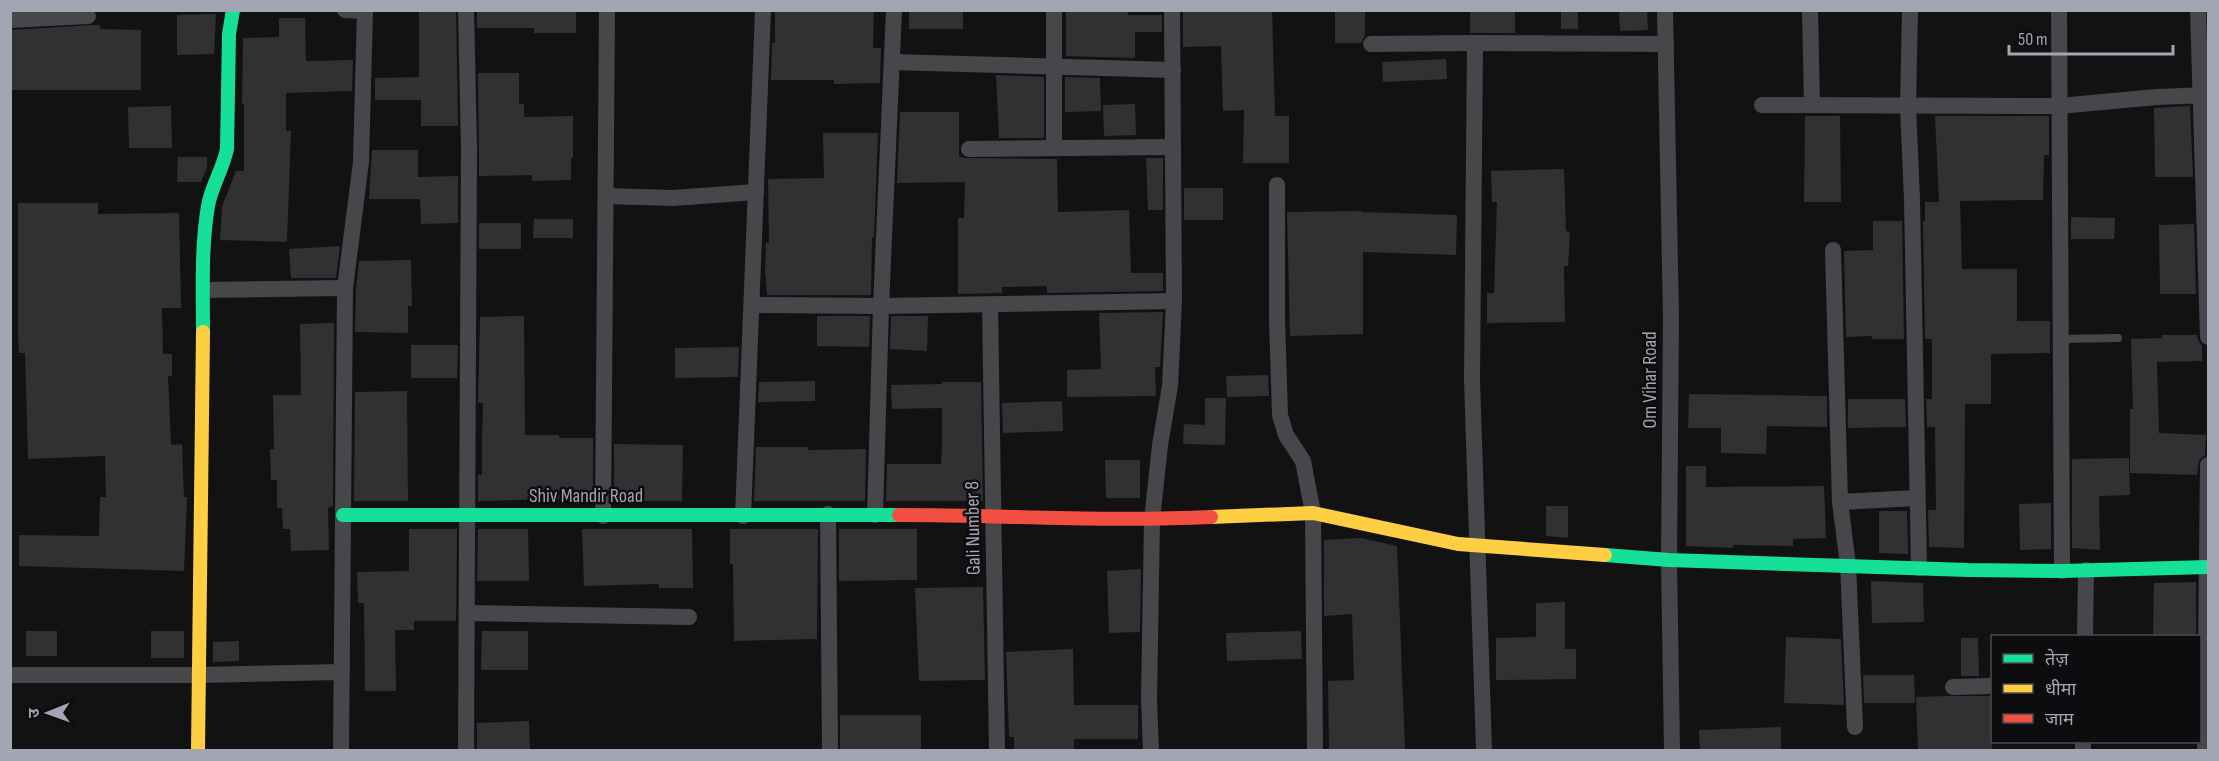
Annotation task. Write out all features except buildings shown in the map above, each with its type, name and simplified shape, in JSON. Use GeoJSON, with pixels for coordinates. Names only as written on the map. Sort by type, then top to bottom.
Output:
{"type":"FeatureCollection","features":[{"type":"Feature","properties":{"kind":"street"},"geometry":{"type":"LineString","coordinates":[[198,750],[204,233],[208,203],[224,163],[227,149],[229,34],[233,10]]}},
{"type":"Feature","properties":{"kind":"street"},"geometry":{"type":"LineString","coordinates":[[341,750],[345,288],[361,162],[365,11],[345,10]]}},
{"type":"Feature","properties":{"kind":"street"},"geometry":{"type":"LineString","coordinates":[[466,10],[470,147],[466,750]]}},
{"type":"Feature","properties":{"kind":"street"},"geometry":{"type":"LineString","coordinates":[[603,516],[607,10]]}},
{"type":"Feature","properties":{"kind":"street"},"geometry":{"type":"LineString","coordinates":[[743,516],[763,10]]}},
{"type":"Feature","properties":{"kind":"street"},"geometry":{"type":"LineString","coordinates":[[875,514],[881,306],[894,10]]}},
{"type":"Feature","properties":{"kind":"street"},"geometry":{"type":"LineString","coordinates":[[1054,10],[1054,148]]}},
{"type":"Feature","properties":{"kind":"street"},"geometry":{"type":"LineString","coordinates":[[1151,750],[1149,700],[1152,520],[1160,445],[1170,386],[1174,301],[1172,10]]}},
{"type":"Feature","properties":{"kind":"street","name":"Om Vihar Road"},"geometry":{"type":"LineString","coordinates":[[1665,10],[1671,318],[1672,750]]}},
{"type":"Feature","properties":{"kind":"street"},"geometry":{"type":"LineString","coordinates":[[1810,10],[1812,105]]}},
{"type":"Feature","properties":{"kind":"street"},"geometry":{"type":"LineString","coordinates":[[1910,10],[1908,106],[1919,568]]}},
{"type":"Feature","properties":{"kind":"street"},"geometry":{"type":"LineString","coordinates":[[2059,10],[2062,571]]}},
{"type":"Feature","properties":{"kind":"street"},"geometry":{"type":"LineString","coordinates":[[2198,10],[2205,95],[2208,337]]}},
{"type":"Feature","properties":{"kind":"street"},"geometry":{"type":"LineString","coordinates":[[10,20],[88,16]]}},
{"type":"Feature","properties":{"kind":"street"},"geometry":{"type":"LineString","coordinates":[[1475,43],[1472,380],[1484,750]]}},
{"type":"Feature","properties":{"kind":"street"},"geometry":{"type":"LineString","coordinates":[[1371,45],[1666,44]]}},
{"type":"Feature","properties":{"kind":"street"},"geometry":{"type":"LineString","coordinates":[[892,62],[1173,70]]}},
{"type":"Feature","properties":{"kind":"street"},"geometry":{"type":"LineString","coordinates":[[1762,105],[2059,106],[2205,95]]}},
{"type":"Feature","properties":{"kind":"street"},"geometry":{"type":"LineString","coordinates":[[969,149],[1173,147]]}},
{"type":"Feature","properties":{"kind":"street"},"geometry":{"type":"LineString","coordinates":[[1277,185],[1280,415],[1286,435],[1303,461],[1313,513],[1315,750]]}},
{"type":"Feature","properties":{"kind":"street"},"geometry":{"type":"LineString","coordinates":[[607,196],[673,198],[756,192]]}},
{"type":"Feature","properties":{"kind":"street"},"geometry":{"type":"LineString","coordinates":[[1833,250],[1840,502],[1848,565],[1855,727]]}},
{"type":"Feature","properties":{"kind":"street"},"geometry":{"type":"LineString","coordinates":[[204,290],[345,288]]}},
{"type":"Feature","properties":{"kind":"street"},"geometry":{"type":"LineString","coordinates":[[752,305],[990,305],[1174,301]]}},
{"type":"Feature","properties":{"kind":"street","name":"Gali Number 8"},"geometry":{"type":"LineString","coordinates":[[990,305],[997,750]]}},
{"type":"Feature","properties":{"kind":"street"},"geometry":{"type":"LineString","coordinates":[[2205,750],[2208,465]]}},
{"type":"Feature","properties":{"kind":"street"},"geometry":{"type":"LineString","coordinates":[[1840,502],[1917,498]]}},
{"type":"Feature","properties":{"kind":"street","name":"Shiv Mandir Road"},"geometry":{"type":"LineString","coordinates":[[343,516],[875,514],[1152,520],[1313,513],[1434,540],[1477,546],[1670,560],[2062,571],[2208,567]]}},
{"type":"Feature","properties":{"kind":"street"},"geometry":{"type":"LineString","coordinates":[[828,514],[830,750]]}},
{"type":"Feature","properties":{"kind":"street"},"geometry":{"type":"LineString","coordinates":[[2085,635],[2086,570]]}},
{"type":"Feature","properties":{"kind":"street"},"geometry":{"type":"LineString","coordinates":[[468,613],[689,617]]}},
{"type":"Feature","properties":{"kind":"street"},"geometry":{"type":"LineString","coordinates":[[10,675],[342,672]]}},
{"type":"Feature","properties":{"kind":"street"},"geometry":{"type":"LineString","coordinates":[[1953,687],[1991,686]]}},
{"type":"Feature","properties":{"kind":"lane"},"geometry":{"type":"LineString","coordinates":[[2060,339],[2118,338]]}},
{"type":"Feature","properties":{"kind":"traffic: fast"},"geometry":{"type":"LineString","coordinates":[[203,332],[204,237],[210,199],[227,149],[229,34],[233,10]]}},
{"type":"Feature","properties":{"kind":"traffic: fast"},"geometry":{"type":"LineString","coordinates":[[343,515],[899,515]]}},
{"type":"Feature","properties":{"kind":"traffic: fast"},"geometry":{"type":"LineString","coordinates":[[1605,555],[1669,560],[1968,570],[2062,571],[2208,567]]}},
{"type":"Feature","properties":{"kind":"traffic: slow"},"geometry":{"type":"LineString","coordinates":[[198,750],[203,332]]}},
{"type":"Feature","properties":{"kind":"traffic: slow"},"geometry":{"type":"LineString","coordinates":[[1211,517],[1313,513],[1458,544],[1605,555]]}},
{"type":"Feature","properties":{"kind":"traffic: jam"},"geometry":{"type":"LineString","coordinates":[[899,515],[1094,519],[1211,517]]}}]}
